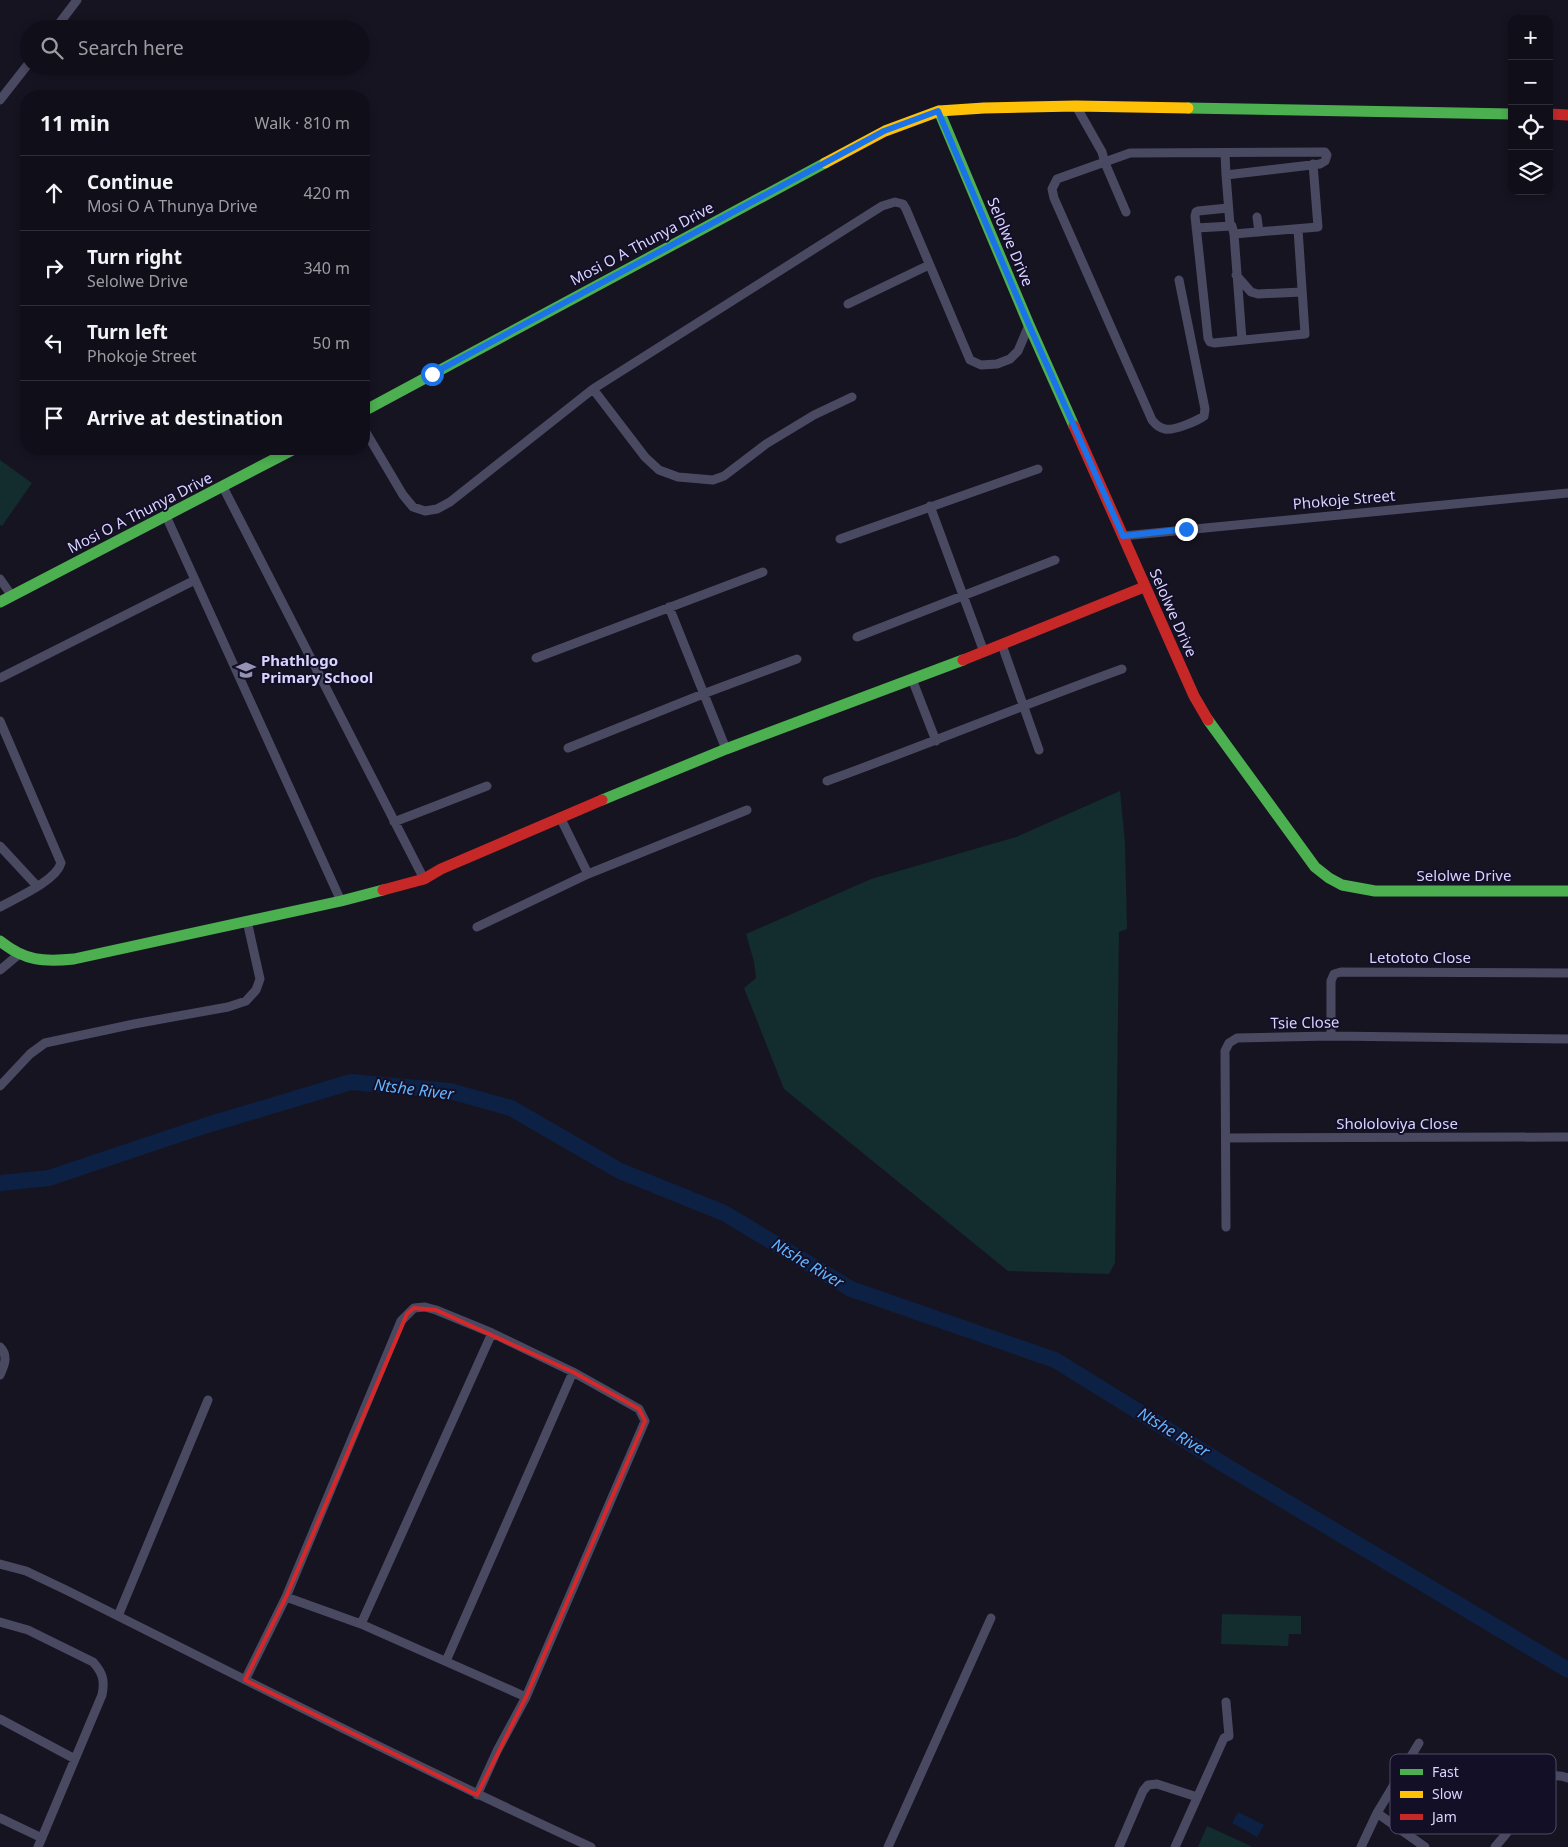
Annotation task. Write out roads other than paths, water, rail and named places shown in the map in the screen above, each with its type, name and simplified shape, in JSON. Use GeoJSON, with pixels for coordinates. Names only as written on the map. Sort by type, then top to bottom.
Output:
{"type":"FeatureCollection","features":[{"type":"Feature","properties":{"kind":"street"},"geometry":{"type":"LineString","coordinates":[[62,20],[77,0]]}},
{"type":"Feature","properties":{"kind":"street"},"geometry":{"type":"LineString","coordinates":[[0,100],[20,74]]}},
{"type":"Feature","properties":{"kind":"street"},"geometry":{"type":"LineString","coordinates":[[1076,106],[1102,152],[1126,212]]}},
{"type":"Feature","properties":{"kind":"street","name":"Mosi O A Thunya Drive"},"geometry":{"type":"LineString","coordinates":[[370,408],[884,131],[938,111],[1076,106],[1508,114]]}},
{"type":"Feature","properties":{"kind":"street","name":"Selolwe Drive"},"geometry":{"type":"LineString","coordinates":[[938,111],[1029,325],[1194,696],[1212,728],[1315,867],[1342,885],[1375,891],[1568,891]]}},
{"type":"Feature","properties":{"kind":"street"},"geometry":{"type":"LineString","coordinates":[[1553,114],[1568,115]]}},
{"type":"Feature","properties":{"kind":"street"},"geometry":{"type":"LineString","coordinates":[[1179,280],[1205,409],[1204,416],[1198,420],[1170,430],[1158,426],[1152,420],[1054,198],[1052,188],[1057,179],[1130,153],[1325,152],[1327,155],[1326,161],[1313,164],[1226,174]]}},
{"type":"Feature","properties":{"kind":"street"},"geometry":{"type":"LineString","coordinates":[[1274,153],[1276,169]]}},
{"type":"Feature","properties":{"kind":"street"},"geometry":{"type":"LineString","coordinates":[[1224,154],[1242,340]]}},
{"type":"Feature","properties":{"kind":"street"},"geometry":{"type":"LineString","coordinates":[[1196,228],[1259,232],[1315,228],[1318,225],[1313,164]]}},
{"type":"Feature","properties":{"kind":"street"},"geometry":{"type":"LineString","coordinates":[[370,439],[403,495],[413,507],[425,511],[437,510],[450,502],[593,389],[888,203],[903,204],[970,360],[981,365],[997,364],[1010,359],[1018,351],[1029,325]]}},
{"type":"Feature","properties":{"kind":"street"},"geometry":{"type":"LineString","coordinates":[[1228,208],[1196,212],[1196,228],[1210,342],[1305,334],[1298,229]]}},
{"type":"Feature","properties":{"kind":"street"},"geometry":{"type":"LineString","coordinates":[[1257,217],[1259,232]]}},
{"type":"Feature","properties":{"kind":"street"},"geometry":{"type":"LineString","coordinates":[[848,304],[929,265]]}},
{"type":"Feature","properties":{"kind":"street"},"geometry":{"type":"LineString","coordinates":[[1236,275],[1251,292],[1258,294],[1302,292]]}},
{"type":"Feature","properties":{"kind":"street"},"geometry":{"type":"LineString","coordinates":[[593,389],[645,457],[660,470],[678,477],[713,480],[724,476],[766,444],[814,415],[852,397]]}},
{"type":"Feature","properties":{"kind":"street","name":"Mosi O A Thunya Drive"},"geometry":{"type":"LineString","coordinates":[[0,602],[283,455]]}},
{"type":"Feature","properties":{"kind":"street"},"geometry":{"type":"LineString","coordinates":[[840,539],[1038,469]]}},
{"type":"Feature","properties":{"kind":"street"},"geometry":{"type":"LineString","coordinates":[[224,487],[424,879]]}},
{"type":"Feature","properties":{"kind":"street","name":"Phokoje Street"},"geometry":{"type":"LineString","coordinates":[[1123,536],[1568,493]]}},
{"type":"Feature","properties":{"kind":"street"},"geometry":{"type":"LineString","coordinates":[[930,506],[984,652]]}},
{"type":"Feature","properties":{"kind":"street"},"geometry":{"type":"LineString","coordinates":[[166,516],[341,901]]}},
{"type":"Feature","properties":{"kind":"street"},"geometry":{"type":"LineString","coordinates":[[857,636],[1055,560]]}},
{"type":"Feature","properties":{"kind":"street"},"geometry":{"type":"LineString","coordinates":[[536,658],[763,572]]}},
{"type":"Feature","properties":{"kind":"street"},"geometry":{"type":"LineString","coordinates":[[0,579],[12,596]]}},
{"type":"Feature","properties":{"kind":"street"},"geometry":{"type":"LineString","coordinates":[[0,678],[195,580]]}},
{"type":"Feature","properties":{"kind":"street"},"geometry":{"type":"LineString","coordinates":[[0,941],[18,955],[41,960],[74,959],[341,901],[424,879],[441,869],[560,817],[726,750],[1002,645],[1144,587]]}},
{"type":"Feature","properties":{"kind":"street"},"geometry":{"type":"LineString","coordinates":[[669,607],[726,750]]}},
{"type":"Feature","properties":{"kind":"street"},"geometry":{"type":"LineString","coordinates":[[1002,645],[1039,750]]}},
{"type":"Feature","properties":{"kind":"street"},"geometry":{"type":"LineString","coordinates":[[568,748],[796,659]]}},
{"type":"Feature","properties":{"kind":"street"},"geometry":{"type":"LineString","coordinates":[[828,782],[936,741],[1023,705],[1122,670]]}},
{"type":"Feature","properties":{"kind":"street"},"geometry":{"type":"LineString","coordinates":[[912,679],[936,741]]}},
{"type":"Feature","properties":{"kind":"street"},"geometry":{"type":"LineString","coordinates":[[0,721],[61,860],[59,870],[37,886],[0,907]]}},
{"type":"Feature","properties":{"kind":"street"},"geometry":{"type":"LineString","coordinates":[[394,822],[487,786]]}},
{"type":"Feature","properties":{"kind":"street"},"geometry":{"type":"LineString","coordinates":[[477,927],[588,874],[747,810]]}},
{"type":"Feature","properties":{"kind":"street"},"geometry":{"type":"LineString","coordinates":[[560,817],[588,874]]}},
{"type":"Feature","properties":{"kind":"street"},"geometry":{"type":"LineString","coordinates":[[0,846],[37,886]]}},
{"type":"Feature","properties":{"kind":"street"},"geometry":{"type":"LineString","coordinates":[[0,1086],[30,1054],[45,1043],[246,1001],[256,990],[260,979],[247,921]]}},
{"type":"Feature","properties":{"kind":"street"},"geometry":{"type":"LineString","coordinates":[[0,970],[18,955]]}},
{"type":"Feature","properties":{"kind":"street","name":"Letototo Close"},"geometry":{"type":"LineString","coordinates":[[1331,1036],[1331,982],[1334,974],[1341,972],[1568,972]]}},
{"type":"Feature","properties":{"kind":"street","name":"Tsie Close"},"geometry":{"type":"LineString","coordinates":[[1226,1227],[1225,1051],[1229,1043],[1236,1038],[1331,1036],[1568,1039]]}},
{"type":"Feature","properties":{"kind":"street","name":"Shololoviya Close"},"geometry":{"type":"LineString","coordinates":[[1226,1138],[1568,1137]]}},
{"type":"Feature","properties":{"kind":"street"},"geometry":{"type":"LineString","coordinates":[[245,1680],[286,1597],[401,1321],[414,1308],[425,1307],[436,1310],[492,1333],[573,1372],[639,1409],[645,1421],[526,1697],[497,1751],[477,1795]]}},
{"type":"Feature","properties":{"kind":"street"},"geometry":{"type":"LineString","coordinates":[[361,1624],[492,1333]]}},
{"type":"Feature","properties":{"kind":"street"},"geometry":{"type":"LineString","coordinates":[[0,1347],[3,1350],[5,1363],[0,1375]]}},
{"type":"Feature","properties":{"kind":"street"},"geometry":{"type":"LineString","coordinates":[[446,1661],[573,1372]]}},
{"type":"Feature","properties":{"kind":"street"},"geometry":{"type":"LineString","coordinates":[[118,1616],[208,1400]]}},
{"type":"Feature","properties":{"kind":"street"},"geometry":{"type":"LineString","coordinates":[[0,1564],[26,1572],[118,1616],[477,1795],[591,1847]]}},
{"type":"Feature","properties":{"kind":"street"},"geometry":{"type":"LineString","coordinates":[[286,1597],[361,1624],[526,1697]]}},
{"type":"Feature","properties":{"kind":"street"},"geometry":{"type":"LineString","coordinates":[[888,1847],[991,1618]]}},
{"type":"Feature","properties":{"kind":"street"},"geometry":{"type":"LineString","coordinates":[[0,1622],[28,1630],[93,1662],[100,1669],[103,1677],[102,1695],[38,1847]]}},
{"type":"Feature","properties":{"kind":"street"},"geometry":{"type":"LineString","coordinates":[[1175,1847],[1224,1738],[1229,1736],[1226,1702]]}},
{"type":"Feature","properties":{"kind":"street"},"geometry":{"type":"LineString","coordinates":[[0,1718],[75,1760]]}},
{"type":"Feature","properties":{"kind":"street"},"geometry":{"type":"LineString","coordinates":[[1412,1754],[1419,1743]]}},
{"type":"Feature","properties":{"kind":"street"},"geometry":{"type":"LineString","coordinates":[[1556,1776],[1562,1775],[1568,1778]]}},
{"type":"Feature","properties":{"kind":"street"},"geometry":{"type":"LineString","coordinates":[[1119,1847],[1143,1791],[1148,1785],[1157,1784],[1197,1797]]}},
{"type":"Feature","properties":{"kind":"street"},"geometry":{"type":"LineString","coordinates":[[1360,1847],[1376,1813],[1390,1790]]}},
{"type":"Feature","properties":{"kind":"street"},"geometry":{"type":"LineString","coordinates":[[1376,1813],[1390,1823]]}},
{"type":"Feature","properties":{"kind":"street"},"geometry":{"type":"LineString","coordinates":[[0,1818],[42,1838]]}},
{"type":"Feature","properties":{"kind":"street"},"geometry":{"type":"LineString","coordinates":[[1406,1834],[1425,1847]]}},
{"type":"Feature","properties":{"kind":"street"},"geometry":{"type":"LineString","coordinates":[[1495,1847],[1505,1834]]}},
{"type":"Feature","properties":{"kind":"water"},"geometry":{"type":"Polygon","coordinates":[[[1238,1812],[1264,1825],[1257,1837],[1232,1823],[1238,1812]]]}},
{"type":"Feature","properties":{"kind":"waterway","name":"Ntshe River"},"geometry":{"type":"LineString","coordinates":[[0,1183],[49,1178],[204,1126],[351,1082],[450,1091],[511,1108],[620,1171],[724,1213],[851,1289],[1055,1360],[1233,1470],[1568,1670]]}},
{"type":"Feature","properties":{"kind":"place","name":"Phathlogo Primary School"},"geometry":{"type":"Point","coordinates":[246,670]}}]}
